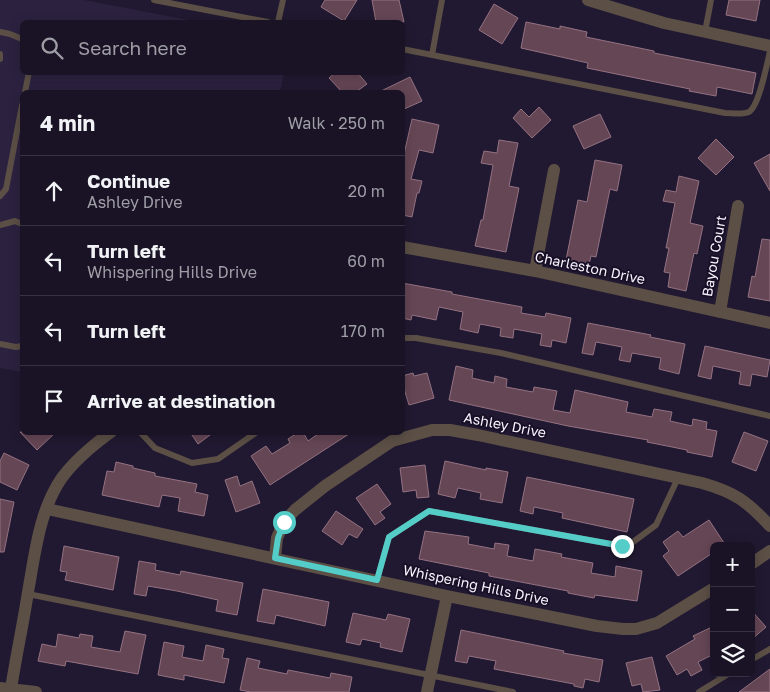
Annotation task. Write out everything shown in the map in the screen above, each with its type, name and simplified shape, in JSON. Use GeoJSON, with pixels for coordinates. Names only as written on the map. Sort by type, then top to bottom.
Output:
{"type":"FeatureCollection","features":[{"type":"Feature","properties":{"kind":"street"},"geometry":{"type":"LineString","coordinates":[[593,1],[639,17],[770,46]]}},
{"type":"Feature","properties":{"kind":"street"},"geometry":{"type":"LineString","coordinates":[[535,271],[554,170]]}},
{"type":"Feature","properties":{"kind":"street","name":"Bayou Court"},"geometry":{"type":"LineString","coordinates":[[720,312],[738,206]]}},
{"type":"Feature","properties":{"kind":"street","name":"Charleston Drive"},"geometry":{"type":"LineString","coordinates":[[405,248],[535,271],[770,323]]}},
{"type":"Feature","properties":{"kind":"street","name":"Ashley Drive"},"geometry":{"type":"LineString","coordinates":[[275,558],[278,538],[284,522],[308,498],[392,441],[432,430],[450,430],[478,435],[678,477],[716,487],[734,494],[754,509],[770,526]]}},
{"type":"Feature","properties":{"kind":"street"},"geometry":{"type":"LineString","coordinates":[[36,692],[5,689],[19,636],[37,542],[47,509],[60,480],[97,442],[107,435]]}},
{"type":"Feature","properties":{"kind":"street","name":"Whispering Hills Drive"},"geometry":{"type":"LineString","coordinates":[[47,509],[447,596],[597,626],[636,629],[657,624],[710,591]]}},
{"type":"Feature","properties":{"kind":"street"},"geometry":{"type":"LineString","coordinates":[[755,561],[770,552]]}},
{"type":"Feature","properties":{"kind":"street"},"geometry":{"type":"LineString","coordinates":[[427,692],[447,596]]}},
{"type":"Feature","properties":{"kind":"lane"},"geometry":{"type":"LineString","coordinates":[[154,0],[258,20]]}},
{"type":"Feature","properties":{"kind":"lane"},"geometry":{"type":"LineString","coordinates":[[278,20],[283,0]]}},
{"type":"Feature","properties":{"kind":"lane"},"geometry":{"type":"LineString","coordinates":[[432,55],[442,0]]}},
{"type":"Feature","properties":{"kind":"lane"},"geometry":{"type":"LineString","coordinates":[[704,32],[711,0]]}},
{"type":"Feature","properties":{"kind":"lane"},"geometry":{"type":"LineString","coordinates":[[0,32],[20,38]]}},
{"type":"Feature","properties":{"kind":"lane"},"geometry":{"type":"LineString","coordinates":[[405,50],[740,114],[749,111],[756,104],[770,51]]}},
{"type":"Feature","properties":{"kind":"lane"},"geometry":{"type":"LineString","coordinates":[[25,90],[28,75]]}},
{"type":"Feature","properties":{"kind":"lane"},"geometry":{"type":"LineString","coordinates":[[0,196],[6,189],[20,116]]}},
{"type":"Feature","properties":{"kind":"lane"},"geometry":{"type":"LineString","coordinates":[[0,225],[15,221],[20,223]]}},
{"type":"Feature","properties":{"kind":"lane"},"geometry":{"type":"LineString","coordinates":[[405,338],[416,338],[500,353],[770,416]]}},
{"type":"Feature","properties":{"kind":"lane"},"geometry":{"type":"LineString","coordinates":[[0,344],[20,346]]}},
{"type":"Feature","properties":{"kind":"lane"},"geometry":{"type":"LineString","coordinates":[[143,435],[155,448],[192,463],[218,459],[253,435]]}},
{"type":"Feature","properties":{"kind":"lane"},"geometry":{"type":"LineString","coordinates":[[377,580],[389,537],[429,511],[622,546],[633,542],[656,525],[678,477]]}},
{"type":"Feature","properties":{"kind":"lane"},"geometry":{"type":"LineString","coordinates":[[28,594],[513,692]]}},
{"type":"Feature","properties":{"kind":"lane"},"geometry":{"type":"LineString","coordinates":[[755,658],[770,649]]}},
{"type":"Feature","properties":{"kind":"lane"},"geometry":{"type":"LineString","coordinates":[[699,692],[723,677]]}},
{"type":"Feature","properties":{"kind":"shaded area"},"geometry":{"type":"Polygon","coordinates":[[[0,0],[84,0],[189,20],[20,20],[20,75],[284,75],[280,90],[20,90],[20,372],[0,368],[0,0]]]}},
{"type":"Feature","properties":{"kind":"building"},"geometry":{"type":"Polygon","coordinates":[[[325,0],[357,0],[345,20],[321,7],[325,0]]]}},
{"type":"Feature","properties":{"kind":"building"},"geometry":{"type":"Polygon","coordinates":[[[372,0],[399,0],[404,20],[376,20],[372,0]]]}},
{"type":"Feature","properties":{"kind":"building"},"geometry":{"type":"Polygon","coordinates":[[[729,0],[760,0],[756,21],[726,15],[729,0]]]}},
{"type":"Feature","properties":{"kind":"building"},"geometry":{"type":"Polygon","coordinates":[[[494,4],[518,18],[502,44],[479,30],[494,4]]]}},
{"type":"Feature","properties":{"kind":"building"},"geometry":{"type":"Polygon","coordinates":[[[526,22],[560,29],[560,26],[587,32],[586,37],[654,51],[654,53],[756,73],[752,94],[717,87],[716,96],[689,91],[690,89],[587,68],[588,63],[521,48],[526,22]]]}},
{"type":"Feature","properties":{"kind":"building"},"geometry":{"type":"Polygon","coordinates":[[[332,75],[360,75],[367,84],[359,90],[340,90],[329,78],[332,75]]]}},
{"type":"Feature","properties":{"kind":"building"},"geometry":{"type":"Polygon","coordinates":[[[410,77],[422,101],[405,109],[405,90],[383,90],[410,77]]]}},
{"type":"Feature","properties":{"kind":"building"},"geometry":{"type":"Polygon","coordinates":[[[539,107],[551,120],[532,138],[513,118],[521,109],[529,117],[539,107]]]}},
{"type":"Feature","properties":{"kind":"building"},"geometry":{"type":"Polygon","coordinates":[[[600,114],[611,137],[584,149],[573,126],[600,114]]]}},
{"type":"Feature","properties":{"kind":"building"},"geometry":{"type":"Polygon","coordinates":[[[412,119],[439,125],[433,153],[419,150],[411,179],[422,181],[419,193],[417,193],[412,217],[405,216],[405,150],[412,119]]]}},
{"type":"Feature","properties":{"kind":"building"},"geometry":{"type":"Polygon","coordinates":[[[716,139],[734,157],[716,175],[698,158],[716,139]]]}},
{"type":"Feature","properties":{"kind":"building"},"geometry":{"type":"Polygon","coordinates":[[[499,140],[518,143],[509,186],[519,188],[506,252],[475,246],[481,220],[483,220],[493,165],[481,163],[484,151],[497,153],[499,140]]]}},
{"type":"Feature","properties":{"kind":"building"},"geometry":{"type":"Polygon","coordinates":[[[770,154],[770,191],[754,163],[770,154]]]}},
{"type":"Feature","properties":{"kind":"building"},"geometry":{"type":"Polygon","coordinates":[[[595,160],[622,165],[617,191],[610,189],[596,257],[591,256],[588,269],[565,265],[578,200],[587,202],[595,160]]]}},
{"type":"Feature","properties":{"kind":"building"},"geometry":{"type":"Polygon","coordinates":[[[679,176],[699,181],[690,223],[703,226],[697,254],[694,253],[686,291],[668,287],[670,273],[664,272],[669,248],[666,248],[675,203],[663,201],[666,190],[676,192],[679,176]]]}},
{"type":"Feature","properties":{"kind":"building"},"geometry":{"type":"Polygon","coordinates":[[[762,239],[770,240],[770,301],[748,297],[752,276],[755,277],[762,239]]]}},
{"type":"Feature","properties":{"kind":"building"},"geometry":{"type":"Polygon","coordinates":[[[405,284],[522,307],[521,313],[545,317],[546,313],[571,318],[566,343],[552,340],[551,347],[540,345],[542,334],[514,329],[513,338],[500,336],[501,328],[480,324],[478,333],[460,329],[463,312],[439,307],[436,320],[412,315],[411,320],[405,319],[405,284]]]}},
{"type":"Feature","properties":{"kind":"building"},"geometry":{"type":"Polygon","coordinates":[[[588,323],[651,335],[650,337],[685,344],[679,374],[659,369],[661,358],[632,353],[630,362],[619,360],[622,347],[596,342],[593,355],[582,353],[588,323]]]}},
{"type":"Feature","properties":{"kind":"building"},"geometry":{"type":"Polygon","coordinates":[[[705,346],[770,360],[767,377],[752,374],[750,386],[739,384],[741,372],[713,366],[711,379],[698,376],[705,346]]]}},
{"type":"Feature","properties":{"kind":"building"},"geometry":{"type":"Polygon","coordinates":[[[456,366],[473,370],[472,378],[494,383],[495,376],[507,379],[506,387],[533,392],[534,387],[557,391],[553,410],[570,413],[575,390],[628,402],[626,412],[652,417],[654,409],[672,412],[670,421],[692,426],[693,419],[707,422],[706,429],[717,431],[712,457],[647,442],[648,440],[568,426],[449,400],[456,366]]]}},
{"type":"Feature","properties":{"kind":"building"},"geometry":{"type":"Polygon","coordinates":[[[413,373],[414,376],[427,373],[434,398],[409,405],[405,392],[405,375],[413,373]]]}},
{"type":"Feature","properties":{"kind":"building"},"geometry":{"type":"Polygon","coordinates":[[[744,432],[768,441],[756,471],[732,462],[744,432]]]}},
{"type":"Feature","properties":{"kind":"building"},"geometry":{"type":"Polygon","coordinates":[[[23,435],[53,435],[37,450],[23,435]]]}},
{"type":"Feature","properties":{"kind":"building"},"geometry":{"type":"Polygon","coordinates":[[[192,435],[210,435],[198,444],[192,435]]]}},
{"type":"Feature","properties":{"kind":"building"},"geometry":{"type":"Polygon","coordinates":[[[294,435],[305,435],[308,441],[317,435],[347,435],[270,485],[251,456],[266,446],[272,454],[290,443],[288,439],[294,435]]]}},
{"type":"Feature","properties":{"kind":"building"},"geometry":{"type":"Polygon","coordinates":[[[4,453],[29,465],[17,490],[0,482],[0,461],[4,453]]]}},
{"type":"Feature","properties":{"kind":"building"},"geometry":{"type":"Polygon","coordinates":[[[445,461],[486,470],[486,468],[508,472],[502,503],[480,499],[481,493],[458,488],[455,498],[438,494],[445,461]]]}},
{"type":"Feature","properties":{"kind":"building"},"geometry":{"type":"Polygon","coordinates":[[[116,462],[155,473],[155,476],[197,484],[195,492],[208,495],[204,516],[178,511],[180,498],[162,495],[159,507],[102,495],[107,471],[114,472],[116,462]]]}},
{"type":"Feature","properties":{"kind":"building"},"geometry":{"type":"Polygon","coordinates":[[[425,465],[429,497],[417,498],[416,490],[403,492],[400,468],[425,465]]]}},
{"type":"Feature","properties":{"kind":"building"},"geometry":{"type":"Polygon","coordinates":[[[237,476],[240,486],[252,481],[260,503],[236,512],[225,480],[237,476]]]}},
{"type":"Feature","properties":{"kind":"building"},"geometry":{"type":"Polygon","coordinates":[[[527,477],[634,499],[627,532],[562,518],[563,513],[534,507],[533,514],[520,511],[527,477]]]}},
{"type":"Feature","properties":{"kind":"building"},"geometry":{"type":"Polygon","coordinates":[[[377,484],[391,504],[380,512],[385,518],[375,525],[356,498],[377,484]]]}},
{"type":"Feature","properties":{"kind":"building"},"geometry":{"type":"Polygon","coordinates":[[[0,499],[14,502],[4,552],[0,552],[0,499]]]}},
{"type":"Feature","properties":{"kind":"building"},"geometry":{"type":"Polygon","coordinates":[[[336,511],[363,529],[357,538],[349,534],[342,545],[322,531],[336,511]]]}},
{"type":"Feature","properties":{"kind":"building"},"geometry":{"type":"Polygon","coordinates":[[[709,520],[723,542],[710,542],[710,555],[678,576],[663,556],[669,551],[663,542],[678,531],[683,537],[709,520]]]}},
{"type":"Feature","properties":{"kind":"building"},"geometry":{"type":"Polygon","coordinates":[[[425,531],[469,537],[468,544],[494,549],[495,543],[509,545],[507,556],[533,561],[535,549],[562,554],[561,557],[593,563],[591,573],[615,577],[616,566],[642,571],[637,601],[595,595],[594,598],[568,593],[568,591],[489,576],[489,573],[419,559],[425,531]]]}},
{"type":"Feature","properties":{"kind":"building"},"geometry":{"type":"Polygon","coordinates":[[[64,546],[119,557],[113,590],[65,580],[67,572],[60,571],[64,546]]]}},
{"type":"Feature","properties":{"kind":"building"},"geometry":{"type":"Polygon","coordinates":[[[139,561],[156,564],[155,570],[180,575],[181,571],[243,583],[237,615],[216,611],[218,600],[177,591],[148,586],[146,596],[134,594],[139,561]]]}},
{"type":"Feature","properties":{"kind":"building"},"geometry":{"type":"Polygon","coordinates":[[[263,589],[329,602],[325,626],[276,615],[274,624],[257,621],[263,589]]]}},
{"type":"Feature","properties":{"kind":"building"},"geometry":{"type":"Polygon","coordinates":[[[353,613],[386,620],[388,614],[410,619],[402,652],[380,647],[381,643],[362,639],[360,645],[346,642],[353,613]]]}},
{"type":"Feature","properties":{"kind":"building"},"geometry":{"type":"Polygon","coordinates":[[[755,615],[766,627],[755,637],[755,615]]]}},
{"type":"Feature","properties":{"kind":"building"},"geometry":{"type":"Polygon","coordinates":[[[710,628],[710,656],[698,662],[702,670],[691,676],[687,669],[677,675],[666,656],[695,639],[693,636],[710,628]]]}},
{"type":"Feature","properties":{"kind":"building"},"geometry":{"type":"Polygon","coordinates":[[[461,630],[603,660],[599,682],[585,679],[583,688],[574,686],[574,684],[494,669],[496,661],[469,656],[467,663],[455,661],[461,630]]]}},
{"type":"Feature","properties":{"kind":"building"},"geometry":{"type":"Polygon","coordinates":[[[125,631],[146,635],[138,674],[66,661],[65,666],[38,661],[42,644],[56,647],[58,634],[79,638],[80,634],[93,636],[91,647],[120,652],[125,631]]]}},
{"type":"Feature","properties":{"kind":"building"},"geometry":{"type":"Polygon","coordinates":[[[164,642],[184,646],[182,657],[203,661],[206,645],[224,649],[222,658],[229,659],[224,683],[184,675],[184,680],[158,675],[164,642]]]}},
{"type":"Feature","properties":{"kind":"building"},"geometry":{"type":"Polygon","coordinates":[[[652,657],[660,690],[643,692],[641,684],[632,686],[626,663],[652,657]]]}},
{"type":"Feature","properties":{"kind":"building"},"geometry":{"type":"Polygon","coordinates":[[[247,658],[260,661],[258,668],[287,674],[288,670],[330,678],[331,673],[352,677],[349,692],[251,692],[240,690],[247,658]]]}},
{"type":"Feature","properties":{"kind":"building"},"geometry":{"type":"Polygon","coordinates":[[[770,669],[770,692],[739,692],[770,669]]]}},
{"type":"Feature","properties":{"kind":"route"},"geometry":{"type":"LineString","coordinates":[[284,522],[278,538],[275,558],[377,580],[389,537],[429,511],[622,546]]}}]}
